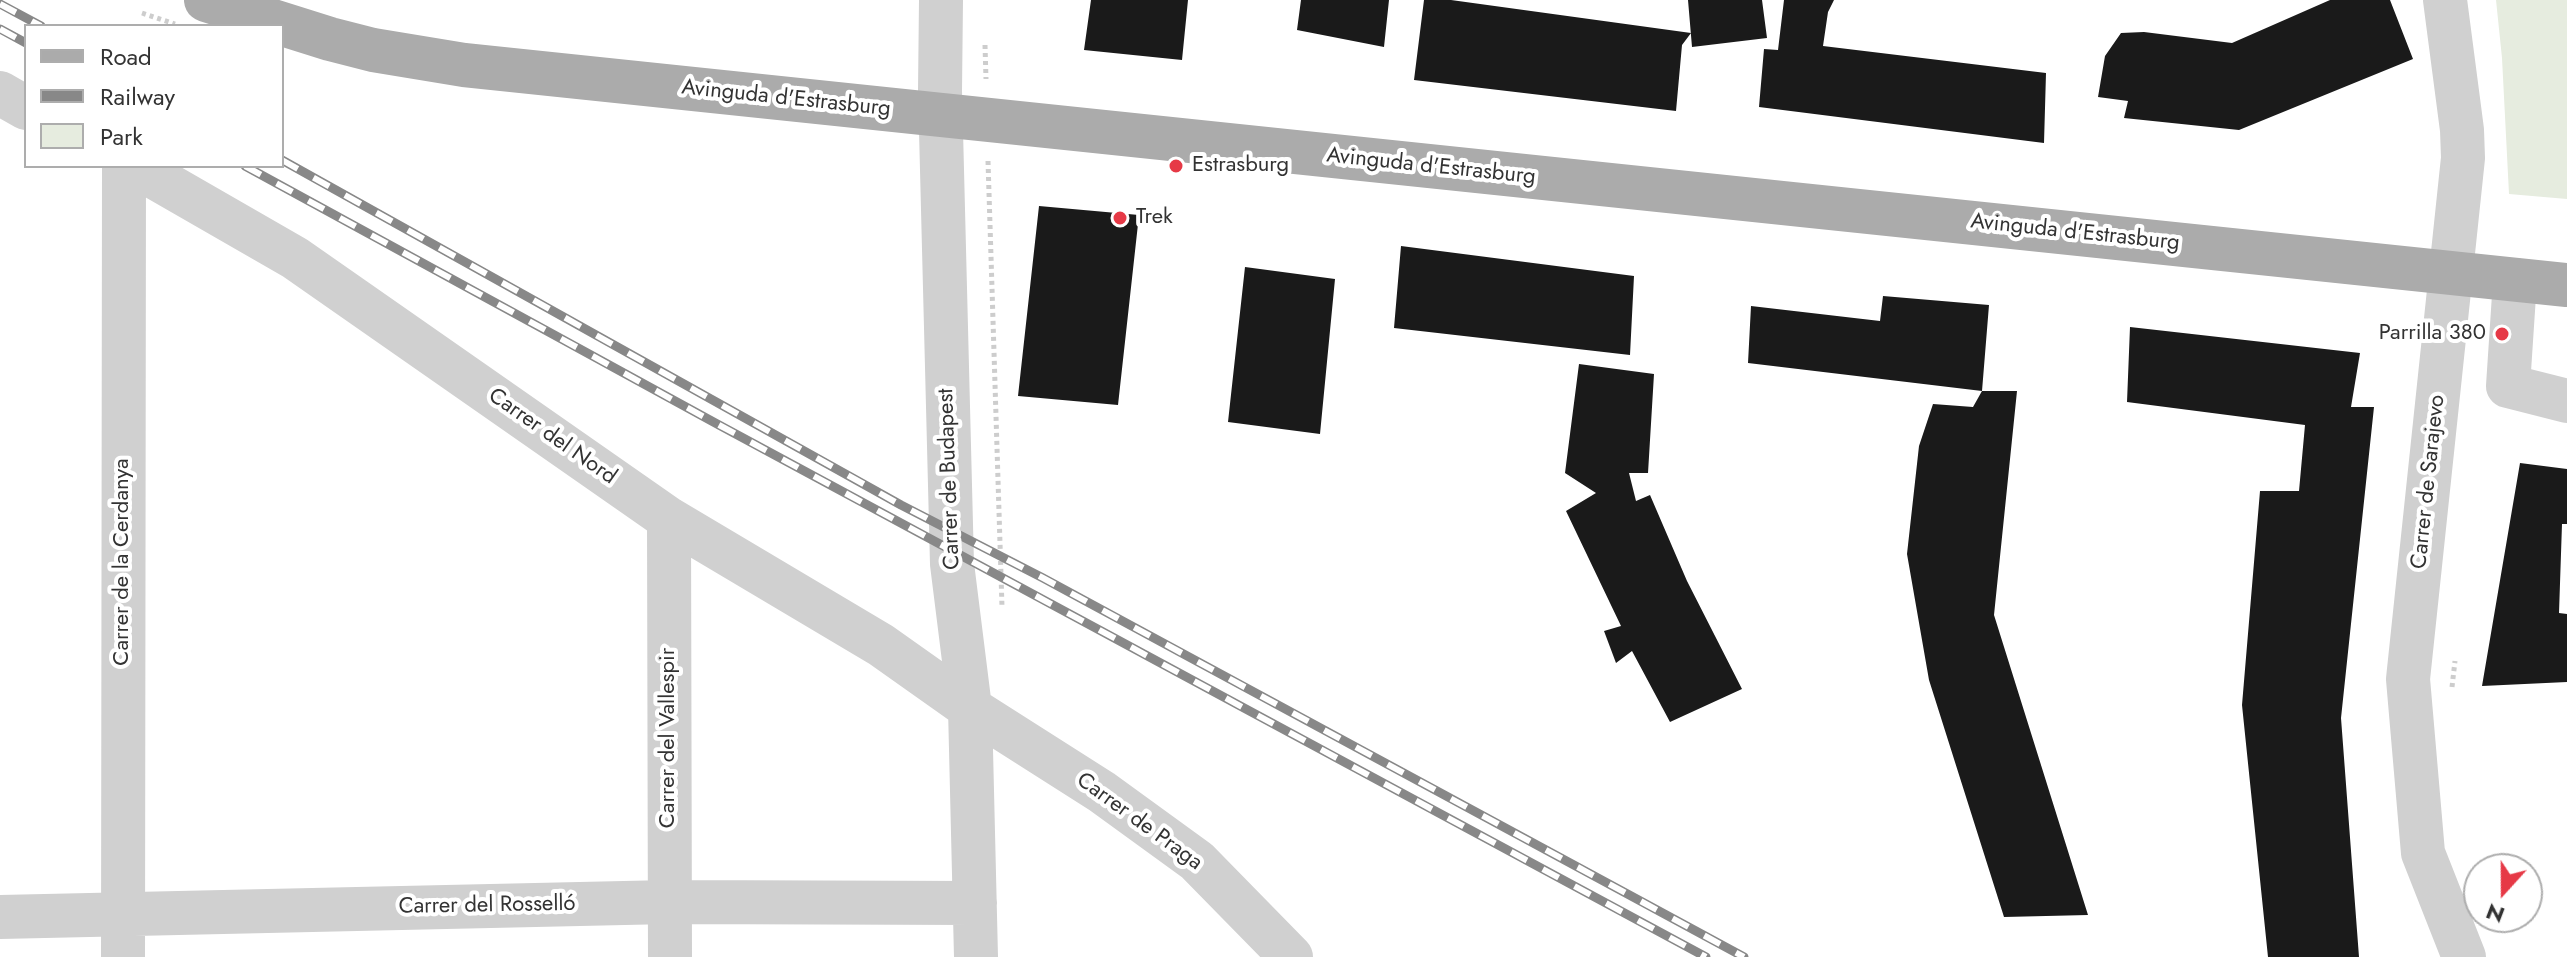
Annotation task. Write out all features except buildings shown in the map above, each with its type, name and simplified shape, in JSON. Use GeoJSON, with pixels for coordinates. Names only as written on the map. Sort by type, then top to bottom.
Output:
{"type":"FeatureCollection","features":[{"type":"Feature","properties":{"kind":"main road","name":"Avinguda d'Estrasburg"},"geometry":{"type":"LineString","coordinates":[[206,0],[282,24]]}},
{"type":"Feature","properties":{"kind":"main road","name":"Avinguda d'Estrasburg"},"geometry":{"type":"LineString","coordinates":[[289,0],[371,23],[460,38],[941,103],[2343,261],[2567,264]]}},
{"type":"Feature","properties":{"kind":"main road","name":"Avinguda d'Estrasburg"},"geometry":{"type":"LineString","coordinates":[[284,25],[330,39],[449,63],[941,103]]}},
{"type":"Feature","properties":{"kind":"main road","name":"Avinguda d'Estrasburg"},"geometry":{"type":"LineString","coordinates":[[986,108],[2453,263],[2515,280],[2567,285]]}},
{"type":"Feature","properties":{"kind":"street","name":"Carrer de Budapest"},"geometry":{"type":"LineString","coordinates":[[941,0],[952,564],[970,708],[976,957]]}},
{"type":"Feature","properties":{"kind":"street","name":"Carrer de Sarajevo"},"geometry":{"type":"LineString","coordinates":[[2445,0],[2463,158],[2408,679],[2423,853],[2464,957]]}},
{"type":"Feature","properties":{"kind":"street"},"geometry":{"type":"LineString","coordinates":[[0,93],[24,107]]}},
{"type":"Feature","properties":{"kind":"street","name":"Carrer de la Cerdanya"},"geometry":{"type":"LineString","coordinates":[[123,957],[124,168]]}},
{"type":"Feature","properties":{"kind":"street","name":"Carrer del Nord"},"geometry":{"type":"LineString","coordinates":[[138,168],[295,258],[669,519],[881,645],[970,708]]}},
{"type":"Feature","properties":{"kind":"street"},"geometry":{"type":"LineString","coordinates":[[2515,280],[2508,386],[2567,401]]}},
{"type":"Feature","properties":{"kind":"street","name":"Carrer del Vallespir"},"geometry":{"type":"LineString","coordinates":[[669,519],[670,957]]}},
{"type":"Feature","properties":{"kind":"street","name":"Carrer de Praga"},"geometry":{"type":"LineString","coordinates":[[970,708],[1102,792],[1197,861],[1291,957]]}},
{"type":"Feature","properties":{"kind":"street","name":"Carrer del Rosselló"},"geometry":{"type":"LineString","coordinates":[[0,917],[669,902],[975,903]]}},
{"type":"Feature","properties":{"kind":"path"},"geometry":{"type":"LineString","coordinates":[[142,13],[174,24]]}},
{"type":"Feature","properties":{"kind":"path"},"geometry":{"type":"LineString","coordinates":[[984,32],[1002,620]]}},
{"type":"Feature","properties":{"kind":"path"},"geometry":{"type":"LineString","coordinates":[[2452,690],[2455,659]]}},
{"type":"Feature","properties":{"kind":"green space"},"geometry":{"type":"Polygon","coordinates":[[[2496,0],[2567,0],[2567,199],[2509,194],[2496,0]]]}},
{"type":"Feature","properties":{"kind":"railway"},"geometry":{"type":"LineString","coordinates":[[0,4],[37,24]]}},
{"type":"Feature","properties":{"kind":"railway"},"geometry":{"type":"LineString","coordinates":[[0,29],[24,42]]}},
{"type":"Feature","properties":{"kind":"railway"},"geometry":{"type":"LineString","coordinates":[[284,161],[901,505],[1043,578],[1744,957]]}},
{"type":"Feature","properties":{"kind":"railway"},"geometry":{"type":"LineString","coordinates":[[249,168],[1706,957]]}},
{"type":"Feature","properties":{"kind":"place","name":"Estrasburg"},"geometry":{"type":"Point","coordinates":[1176,166]}},
{"type":"Feature","properties":{"kind":"place","name":"Trek"},"geometry":{"type":"Point","coordinates":[1120,218]}},
{"type":"Feature","properties":{"kind":"place","name":"Parrilla 380"},"geometry":{"type":"Point","coordinates":[2502,334]}}]}
